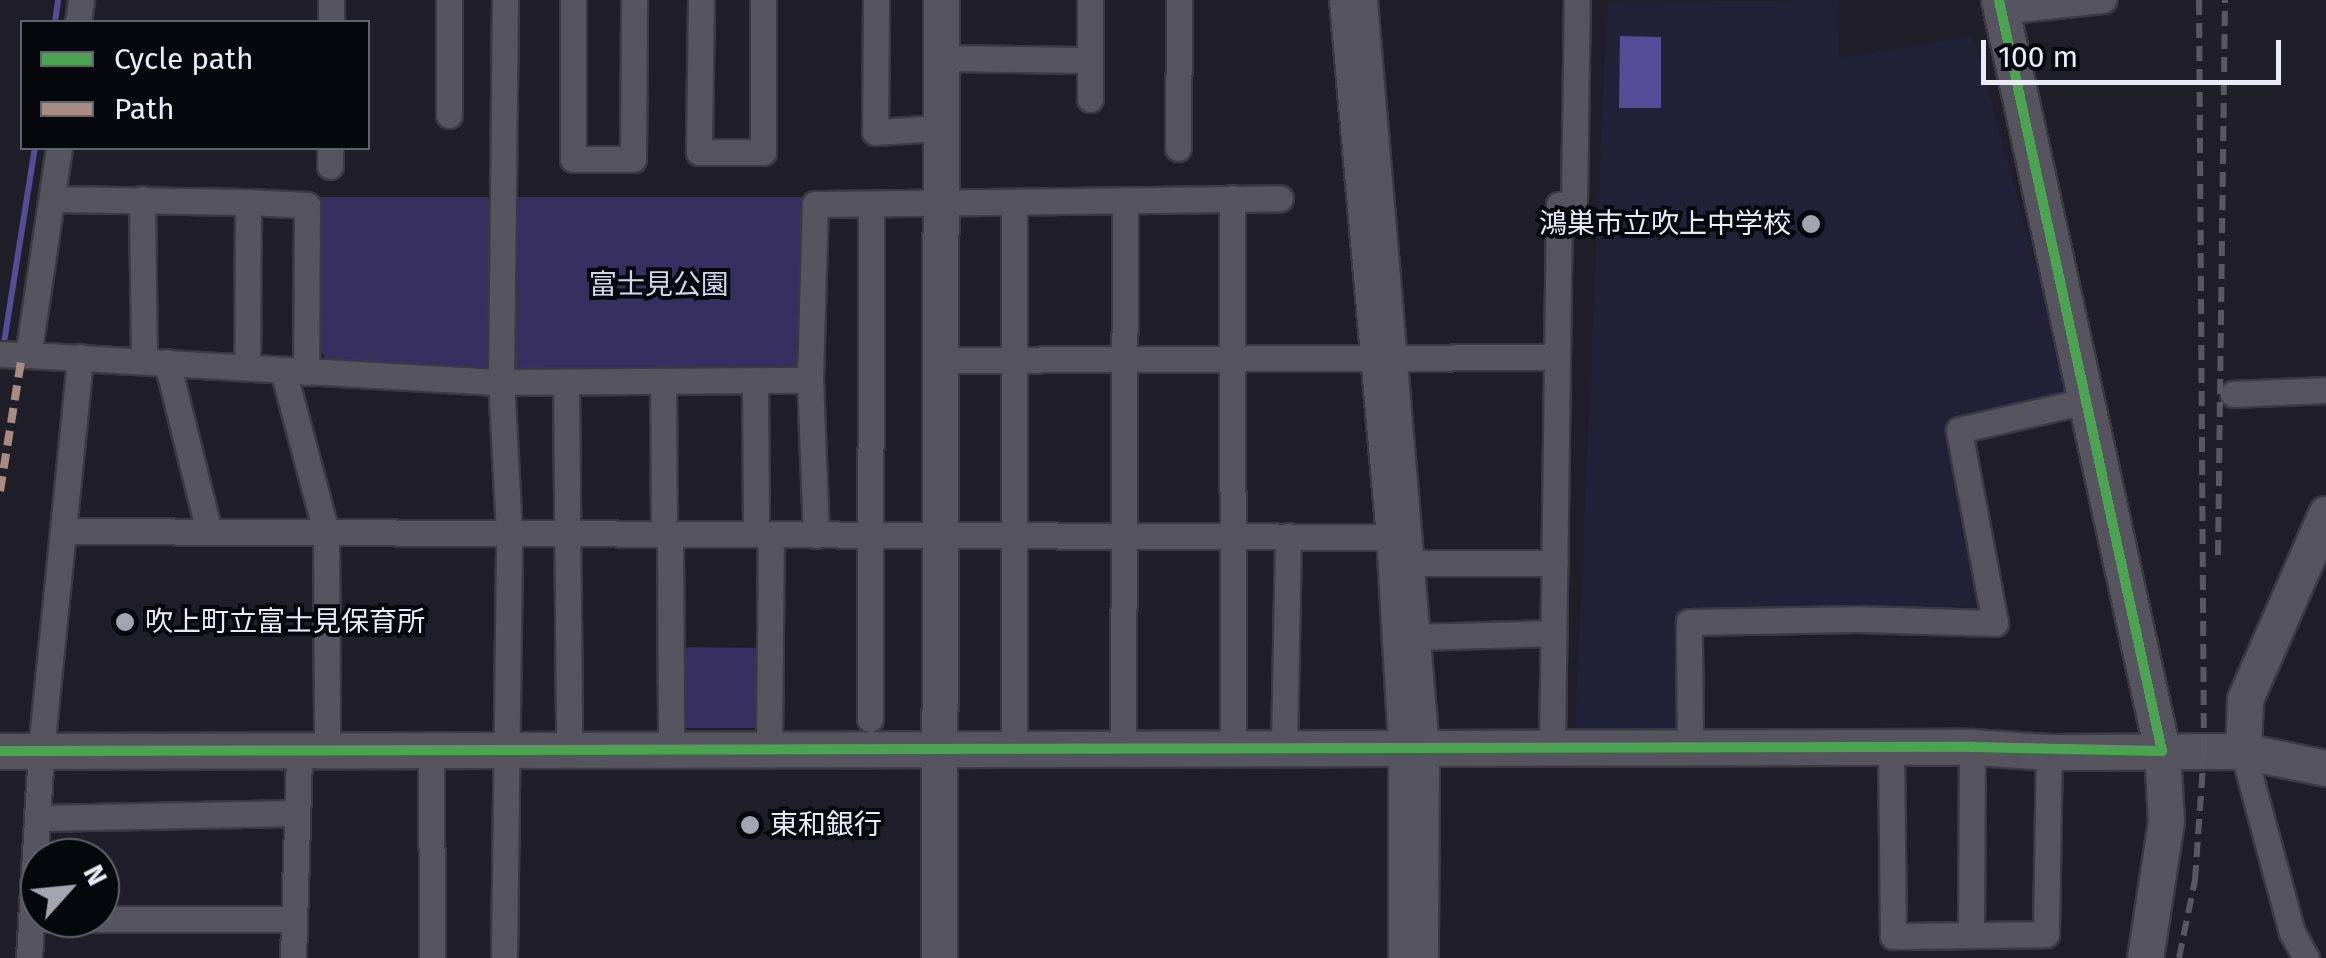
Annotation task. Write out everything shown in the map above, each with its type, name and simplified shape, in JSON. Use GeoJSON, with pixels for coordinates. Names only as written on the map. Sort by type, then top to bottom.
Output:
{"type":"FeatureCollection","features":[{"type":"Feature","properties":{"kind":"street"},"geometry":{"type":"LineString","coordinates":[[449,0],[449,115]]}},
{"type":"Feature","properties":{"kind":"street"},"geometry":{"type":"LineString","coordinates":[[504,958],[509,533],[500,382],[505,0]]}},
{"type":"Feature","properties":{"kind":"street"},"geometry":{"type":"LineString","coordinates":[[573,0],[573,159],[633,158],[634,0]]}},
{"type":"Feature","properties":{"kind":"street"},"geometry":{"type":"LineString","coordinates":[[701,0],[700,152],[762,152],[764,0]]}},
{"type":"Feature","properties":{"kind":"street"},"geometry":{"type":"LineString","coordinates":[[876,0],[875,132],[940,128]]}},
{"type":"Feature","properties":{"kind":"street"},"geometry":{"type":"LineString","coordinates":[[938,958],[941,0]]}},
{"type":"Feature","properties":{"kind":"street"},"geometry":{"type":"LineString","coordinates":[[1090,0],[1090,99]]}},
{"type":"Feature","properties":{"kind":"street"},"geometry":{"type":"LineString","coordinates":[[1178,148],[1179,0]]}},
{"type":"Feature","properties":{"kind":"street"},"geometry":{"type":"LineString","coordinates":[[1342,0],[1357,197],[1386,358],[1416,637],[1401,958]]}},
{"type":"Feature","properties":{"kind":"street"},"geometry":{"type":"LineString","coordinates":[[1364,0],[1386,358],[1389,537],[1413,748],[1425,958]]}},
{"type":"Feature","properties":{"kind":"street"},"geometry":{"type":"LineString","coordinates":[[1552,747],[1559,205],[1574,204],[1577,0]]}},
{"type":"Feature","properties":{"kind":"street"},"geometry":{"type":"LineString","coordinates":[[2103,0],[2000,6],[2162,751],[2166,822],[2144,958]]}},
{"type":"Feature","properties":{"kind":"street"},"geometry":{"type":"LineString","coordinates":[[940,58],[1090,60]]}},
{"type":"Feature","properties":{"kind":"street"},"geometry":{"type":"LineString","coordinates":[[28,355],[58,150]]}},
{"type":"Feature","properties":{"kind":"street"},"geometry":{"type":"LineString","coordinates":[[1232,198],[1233,748]]}},
{"type":"Feature","properties":{"kind":"street"},"geometry":{"type":"LineString","coordinates":[[816,534],[810,380],[815,204],[1280,198]]}},
{"type":"Feature","properties":{"kind":"street"},"geometry":{"type":"LineString","coordinates":[[53,199],[307,205],[294,371],[326,532],[313,750],[297,814],[293,958]]}},
{"type":"Feature","properties":{"kind":"street"},"geometry":{"type":"LineString","coordinates":[[142,199],[156,362],[209,532]]}},
{"type":"Feature","properties":{"kind":"street"},"geometry":{"type":"LineString","coordinates":[[1122,748],[1125,200]]}},
{"type":"Feature","properties":{"kind":"street"},"geometry":{"type":"LineString","coordinates":[[247,367],[248,202]]}},
{"type":"Feature","properties":{"kind":"street"},"geometry":{"type":"LineString","coordinates":[[1014,202],[1014,748]]}},
{"type":"Feature","properties":{"kind":"street"},"geometry":{"type":"LineString","coordinates":[[870,719],[871,205]]}},
{"type":"Feature","properties":{"kind":"street"},"geometry":{"type":"LineString","coordinates":[[0,354],[500,382],[810,380]]}},
{"type":"Feature","properties":{"kind":"street"},"geometry":{"type":"LineString","coordinates":[[36,838],[80,358]]}},
{"type":"Feature","properties":{"kind":"street"},"geometry":{"type":"LineString","coordinates":[[940,360],[1557,358]]}},
{"type":"Feature","properties":{"kind":"street"},"geometry":{"type":"LineString","coordinates":[[663,381],[671,749]]}},
{"type":"Feature","properties":{"kind":"street"},"geometry":{"type":"LineString","coordinates":[[755,381],[769,749]]}},
{"type":"Feature","properties":{"kind":"street"},"geometry":{"type":"LineString","coordinates":[[566,382],[569,750]]}},
{"type":"Feature","properties":{"kind":"street"},"geometry":{"type":"LineString","coordinates":[[2233,394],[2326,390]]}},
{"type":"Feature","properties":{"kind":"street"},"geometry":{"type":"LineString","coordinates":[[1690,748],[1690,622],[1857,619],[1996,623],[1960,430],[2086,401]]}},
{"type":"Feature","properties":{"kind":"street"},"geometry":{"type":"LineString","coordinates":[[2306,958],[2292,932],[2242,751],[2245,699],[2326,514]]}},
{"type":"Feature","properties":{"kind":"street"},"geometry":{"type":"LineString","coordinates":[[63,531],[1389,537]]}},
{"type":"Feature","properties":{"kind":"street"},"geometry":{"type":"LineString","coordinates":[[1284,748],[1288,536]]}},
{"type":"Feature","properties":{"kind":"street"},"geometry":{"type":"LineString","coordinates":[[1410,563],[1555,563]]}},
{"type":"Feature","properties":{"kind":"street"},"geometry":{"type":"LineString","coordinates":[[1416,637],[1554,632]]}},
{"type":"Feature","properties":{"kind":"street"},"geometry":{"type":"LineString","coordinates":[[1891,747],[1894,936],[2046,934],[2049,752]]}},
{"type":"Feature","properties":{"kind":"street"},"geometry":{"type":"LineString","coordinates":[[0,750],[1972,747],[2049,752],[2242,751],[2326,768]]}},
{"type":"Feature","properties":{"kind":"street"},"geometry":{"type":"LineString","coordinates":[[1971,935],[1972,747]]}},
{"type":"Feature","properties":{"kind":"street"},"geometry":{"type":"LineString","coordinates":[[431,750],[432,958]]}},
{"type":"Feature","properties":{"kind":"street"},"geometry":{"type":"LineString","coordinates":[[37,818],[297,814]]}},
{"type":"Feature","properties":{"kind":"street"},"geometry":{"type":"LineString","coordinates":[[120,919],[294,919]]}},
{"type":"Feature","properties":{"kind":"shaded area","name":"鴻巣市立吹上中学校"},"geometry":{"type":"Polygon","coordinates":[[[1838,0],[1839,58],[1973,36],[2070,390],[1947,420],[1978,606],[1680,616],[1676,732],[1575,730],[1607,2],[1838,0]]]}},
{"type":"Feature","properties":{"kind":"shaded area"},"geometry":{"type":"Polygon","coordinates":[[[1620,36],[1661,37],[1661,108],[1619,108],[1620,36]]]}},
{"type":"Feature","properties":{"kind":"green space"},"geometry":{"type":"Polygon","coordinates":[[[314,197],[499,197],[498,360],[483,371],[329,362],[314,343],[314,197]]]}},
{"type":"Feature","properties":{"kind":"green space","name":"富士見公園"},"geometry":{"type":"Polygon","coordinates":[[[515,197],[804,197],[801,368],[514,373],[515,197]]]}},
{"type":"Feature","properties":{"kind":"green space"},"geometry":{"type":"Polygon","coordinates":[[[674,647],[765,648],[765,728],[674,728],[674,647]]]}},
{"type":"Feature","properties":{"kind":"waterway"},"geometry":{"type":"LineString","coordinates":[[55,20],[58,0]]}},
{"type":"Feature","properties":{"kind":"waterway"},"geometry":{"type":"LineString","coordinates":[[3,349],[35,150]]}},
{"type":"Feature","properties":{"kind":"railway"},"geometry":{"type":"LineString","coordinates":[[2179,958],[2195,880],[2204,751],[2199,0]]}},
{"type":"Feature","properties":{"kind":"railway"},"geometry":{"type":"LineString","coordinates":[[2218,555],[2225,0]]}},
{"type":"Feature","properties":{"kind":"marked path"},"geometry":{"type":"LineString","coordinates":[[0,491],[22,355]]}},
{"type":"Feature","properties":{"kind":"cycle path"},"geometry":{"type":"LineString","coordinates":[[0,751],[1972,747],[2162,751],[1999,0]]}},
{"type":"Feature","properties":{"kind":"place","name":"鴻巣市立吹上中学校"},"geometry":{"type":"Point","coordinates":[1811,224]}},
{"type":"Feature","properties":{"kind":"place","name":"吹上町立富士見保育所"},"geometry":{"type":"Point","coordinates":[125,622]}},
{"type":"Feature","properties":{"kind":"place","name":"東和銀行"},"geometry":{"type":"Point","coordinates":[750,825]}}]}
